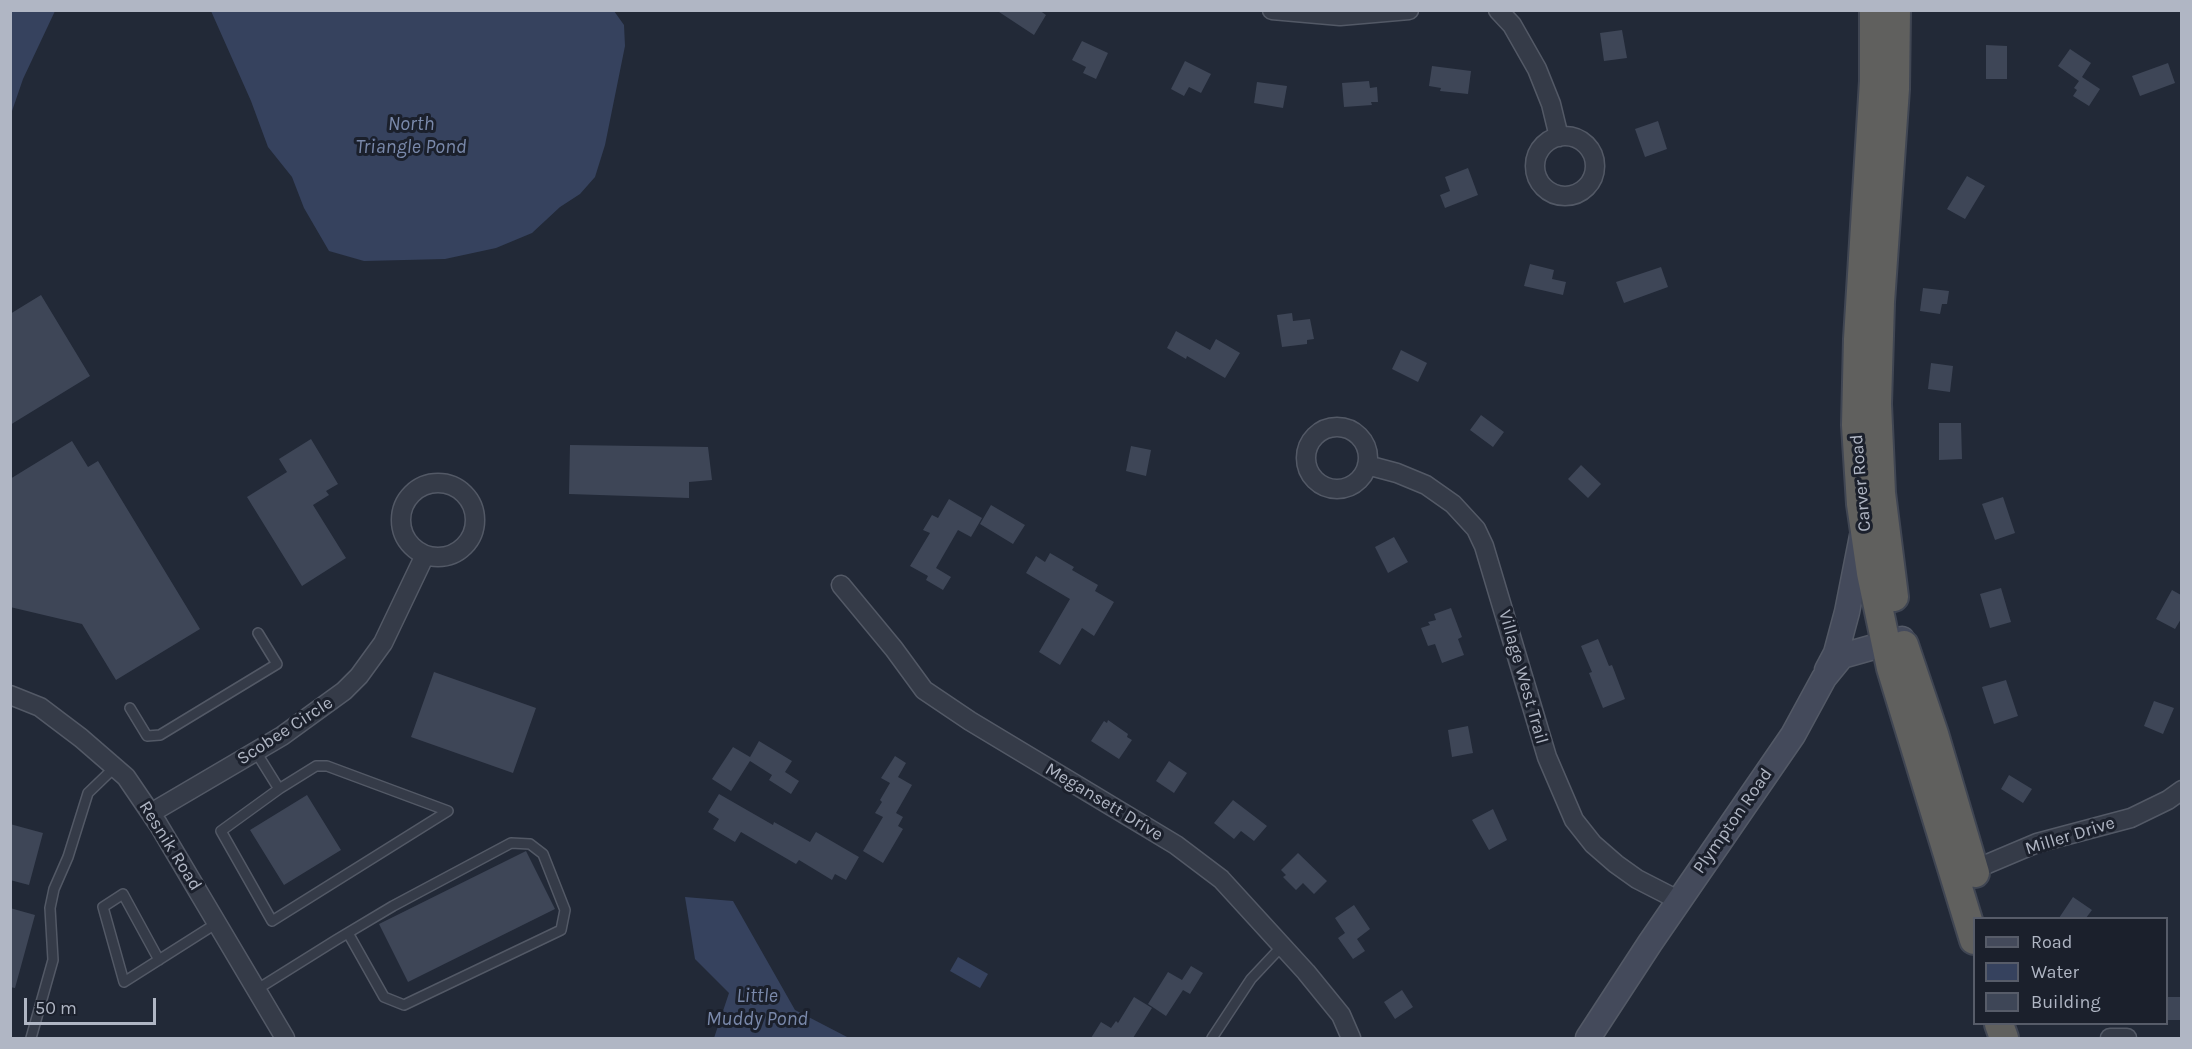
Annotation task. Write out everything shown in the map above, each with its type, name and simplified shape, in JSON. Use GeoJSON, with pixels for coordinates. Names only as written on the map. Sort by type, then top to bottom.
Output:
{"type":"FeatureCollection","features":[{"type":"Feature","properties":{"kind":"highway","name":"Carver Road"},"geometry":{"type":"LineString","coordinates":[[1874,10],[1874,81],[1860,290],[1857,404],[1858,468],[1864,527],[1871,573],[1894,641],[1934,734],[1965,873],[1973,933]]}},
{"type":"Feature","properties":{"kind":"highway","name":"Carver Road"},"geometry":{"type":"LineString","coordinates":[[1894,641],[1894,599],[1881,493],[1877,404],[1880,302],[1894,89],[1896,10]]}},
{"type":"Feature","properties":{"kind":"highway","name":"Carver Road"},"geometry":{"type":"LineString","coordinates":[[1965,873],[1987,917]]}},
{"type":"Feature","properties":{"kind":"main road"},"geometry":{"type":"LineString","coordinates":[[1824,678],[1836,653],[1864,527]]}},
{"type":"Feature","properties":{"kind":"main road","name":"Plympton Road"},"geometry":{"type":"LineString","coordinates":[[1588,1038],[1678,900],[1793,735],[1824,678],[1842,656],[1894,641]]}},
{"type":"Feature","properties":{"kind":"street"},"geometry":{"type":"LineString","coordinates":[[1272,10],[1340,16],[1409,10]]}},
{"type":"Feature","properties":{"kind":"street"},"geometry":{"type":"LineString","coordinates":[[1498,10],[1512,25],[1537,69],[1551,104],[1558,137]]}},
{"type":"Feature","properties":{"kind":"street","name":"Village West Trail"},"geometry":{"type":"LineString","coordinates":[[1367,465],[1397,473],[1426,485],[1453,504],[1476,529],[1487,556],[1547,757],[1574,820],[1593,844],[1616,864],[1637,879],[1678,900]]}},
{"type":"Feature","properties":{"kind":"street"},"geometry":{"type":"LineString","coordinates":[[440,483],[454,487],[471,502],[475,517],[473,532],[466,545],[454,554],[439,558],[425,555],[412,547],[403,535],[400,520],[404,505],[412,493],[425,485],[440,483]]}},
{"type":"Feature","properties":{"kind":"street","name":"Scobee Circle"},"geometry":{"type":"LineString","coordinates":[[151,813],[256,752],[312,716],[344,691],[383,643],[425,555]]}},
{"type":"Feature","properties":{"kind":"street","name":"Megansett Drive"},"geometry":{"type":"LineString","coordinates":[[841,585],[924,690],[970,721],[1200,862],[1221,879],[1341,1016],[1351,1038]]}},
{"type":"Feature","properties":{"kind":"street","name":"Resnik Road"},"geometry":{"type":"LineString","coordinates":[[10,695],[40,707],[81,738],[126,777],[151,813],[285,1038]]}},
{"type":"Feature","properties":{"kind":"street","name":"Miller Drive"},"geometry":{"type":"LineString","coordinates":[[1965,873],[2037,843],[2131,818],[2168,800],[2181,790]]}},
{"type":"Feature","properties":{"kind":"street"},"geometry":{"type":"LineString","coordinates":[[2110,1038],[2127,1038]]}},
{"type":"Feature","properties":{"kind":"lane"},"geometry":{"type":"LineString","coordinates":[[130,708],[147,736],[160,735],[277,664],[258,633]]}},
{"type":"Feature","properties":{"kind":"lane"},"geometry":{"type":"LineString","coordinates":[[256,752],[279,789]]}},
{"type":"Feature","properties":{"kind":"lane"},"geometry":{"type":"LineString","coordinates":[[316,766],[327,766],[448,811],[272,921],[221,831],[279,789],[316,766]]}},
{"type":"Feature","properties":{"kind":"lane"},"geometry":{"type":"LineString","coordinates":[[31,1038],[53,960],[50,908],[54,889],[68,857],[88,793],[115,767]]}},
{"type":"Feature","properties":{"kind":"lane"},"geometry":{"type":"LineString","coordinates":[[256,990],[348,933],[393,906],[511,843],[530,844],[543,854],[565,910],[561,930],[404,1005],[384,997],[348,933]]}},
{"type":"Feature","properties":{"kind":"lane"},"geometry":{"type":"LineString","coordinates":[[159,960],[123,894],[103,907],[124,982],[159,960],[217,923]]}},
{"type":"Feature","properties":{"kind":"lane"},"geometry":{"type":"LineString","coordinates":[[1212,1038],[1251,979],[1282,946]]}},
{"type":"Feature","properties":{"kind":"water"},"geometry":{"type":"Polygon","coordinates":[[[11,10],[55,11],[23,79],[11,114],[11,10]]]}},
{"type":"Feature","properties":{"kind":"water","name":"North Triangle Pond"},"geometry":{"type":"Polygon","coordinates":[[[211,11],[614,11],[624,25],[625,46],[605,145],[595,177],[580,194],[560,207],[532,233],[496,248],[445,259],[364,261],[329,251],[304,208],[292,177],[268,147],[251,101],[211,11]]]}},
{"type":"Feature","properties":{"kind":"water","name":"Little Muddy Pond"},"geometry":{"type":"Polygon","coordinates":[[[685,897],[733,901],[795,1010],[849,1038],[714,1038],[729,993],[695,959],[685,897]]]}},
{"type":"Feature","properties":{"kind":"water"},"geometry":{"type":"Polygon","coordinates":[[[958,957],[988,974],[980,988],[950,971],[958,957]]]}},
{"type":"Feature","properties":{"kind":"building"},"geometry":{"type":"Polygon","coordinates":[[[996,10],[1039,10],[1046,15],[1034,35],[996,10]]]}},
{"type":"Feature","properties":{"kind":"building"},"geometry":{"type":"Polygon","coordinates":[[[1622,30],[1627,58],[1604,61],[1600,33],[1622,30]]]}},
{"type":"Feature","properties":{"kind":"building"},"geometry":{"type":"Polygon","coordinates":[[[1082,41],[1108,53],[1096,79],[1083,73],[1086,67],[1072,60],[1082,41]]]}},
{"type":"Feature","properties":{"kind":"building"},"geometry":{"type":"Polygon","coordinates":[[[1986,45],[2007,46],[2007,79],[1986,79],[1986,45]]]}},
{"type":"Feature","properties":{"kind":"building"},"geometry":{"type":"Polygon","coordinates":[[[2070,49],[2091,63],[2082,77],[2100,89],[2089,106],[2073,96],[2077,90],[2074,88],[2079,81],[2058,66],[2070,49]]]}},
{"type":"Feature","properties":{"kind":"building"},"geometry":{"type":"Polygon","coordinates":[[[1185,61],[1211,74],[1201,93],[1189,87],[1184,96],[1171,89],[1185,61]]]}},
{"type":"Feature","properties":{"kind":"building"},"geometry":{"type":"Polygon","coordinates":[[[2168,63],[2175,83],[2140,96],[2132,76],[2168,63]]]}},
{"type":"Feature","properties":{"kind":"building"},"geometry":{"type":"Polygon","coordinates":[[[1432,66],[1471,71],[1468,94],[1440,91],[1441,88],[1429,86],[1432,66]]]}},
{"type":"Feature","properties":{"kind":"building"},"geometry":{"type":"Polygon","coordinates":[[[1369,81],[1370,88],[1377,87],[1378,102],[1371,102],[1372,105],[1344,107],[1342,83],[1369,81]]]}},
{"type":"Feature","properties":{"kind":"building"},"geometry":{"type":"Polygon","coordinates":[[[1257,82],[1287,86],[1283,108],[1254,103],[1257,82]]]}},
{"type":"Feature","properties":{"kind":"building"},"geometry":{"type":"Polygon","coordinates":[[[1658,121],[1667,149],[1645,157],[1635,129],[1658,121]]]}},
{"type":"Feature","properties":{"kind":"building"},"geometry":{"type":"Polygon","coordinates":[[[1468,168],[1478,195],[1445,208],[1440,195],[1450,191],[1445,177],[1468,168]]]}},
{"type":"Feature","properties":{"kind":"building"},"geometry":{"type":"Polygon","coordinates":[[[1967,176],[1985,186],[1965,219],[1947,209],[1967,176]]]}},
{"type":"Feature","properties":{"kind":"building"},"geometry":{"type":"Polygon","coordinates":[[[1530,264],[1554,270],[1552,279],[1566,282],[1563,295],[1524,286],[1530,264]]]}},
{"type":"Feature","properties":{"kind":"building"},"geometry":{"type":"Polygon","coordinates":[[[1661,267],[1668,287],[1624,303],[1616,282],[1661,267]]]}},
{"type":"Feature","properties":{"kind":"building"},"geometry":{"type":"Polygon","coordinates":[[[1923,288],[1949,291],[1947,304],[1942,304],[1940,314],[1920,311],[1923,288]]]}},
{"type":"Feature","properties":{"kind":"building"},"geometry":{"type":"Polygon","coordinates":[[[41,295],[90,376],[10,425],[10,314],[41,295]]]}},
{"type":"Feature","properties":{"kind":"building"},"geometry":{"type":"Polygon","coordinates":[[[1292,313],[1293,321],[1310,319],[1314,339],[1307,340],[1307,344],[1282,347],[1277,315],[1292,313]]]}},
{"type":"Feature","properties":{"kind":"building"},"geometry":{"type":"Polygon","coordinates":[[[1176,331],[1210,350],[1216,339],[1240,353],[1225,378],[1187,356],[1186,359],[1167,348],[1176,331]]]}},
{"type":"Feature","properties":{"kind":"building"},"geometry":{"type":"Polygon","coordinates":[[[1401,350],[1427,363],[1418,382],[1392,369],[1401,350]]]}},
{"type":"Feature","properties":{"kind":"building"},"geometry":{"type":"Polygon","coordinates":[[[1931,363],[1953,366],[1950,392],[1928,389],[1931,363]]]}},
{"type":"Feature","properties":{"kind":"building"},"geometry":{"type":"Polygon","coordinates":[[[1481,415],[1504,432],[1493,447],[1470,430],[1481,415]]]}},
{"type":"Feature","properties":{"kind":"building"},"geometry":{"type":"Polygon","coordinates":[[[1939,423],[1961,423],[1962,459],[1939,460],[1939,423]]]}},
{"type":"Feature","properties":{"kind":"building"},"geometry":{"type":"Polygon","coordinates":[[[311,439],[338,484],[326,491],[329,495],[313,505],[346,558],[302,586],[247,497],[287,472],[279,459],[311,439]]]}},
{"type":"Feature","properties":{"kind":"building"},"geometry":{"type":"Polygon","coordinates":[[[72,441],[88,467],[98,461],[200,629],[116,680],[82,624],[10,607],[10,479],[72,441]]]}},
{"type":"Feature","properties":{"kind":"building"},"geometry":{"type":"Polygon","coordinates":[[[570,445],[708,447],[712,480],[689,482],[689,498],[569,494],[570,445]]]}},
{"type":"Feature","properties":{"kind":"building"},"geometry":{"type":"Polygon","coordinates":[[[1131,446],[1151,450],[1146,476],[1126,471],[1131,446]]]}},
{"type":"Feature","properties":{"kind":"building"},"geometry":{"type":"Polygon","coordinates":[[[1581,465],[1601,484],[1588,498],[1568,479],[1581,465]]]}},
{"type":"Feature","properties":{"kind":"building"},"geometry":{"type":"Polygon","coordinates":[[[2003,497],[2015,533],[1995,540],[1982,504],[2003,497]]]}},
{"type":"Feature","properties":{"kind":"building"},"geometry":{"type":"Polygon","coordinates":[[[949,499],[982,518],[971,537],[958,530],[936,568],[951,577],[943,590],[926,580],[928,576],[910,566],[930,533],[923,530],[932,515],[938,518],[949,499]]]}},
{"type":"Feature","properties":{"kind":"building"},"geometry":{"type":"Polygon","coordinates":[[[991,505],[1025,525],[1013,544],[980,524],[991,505]]]}},
{"type":"Feature","properties":{"kind":"building"},"geometry":{"type":"Polygon","coordinates":[[[1394,537],[1408,562],[1388,573],[1375,547],[1394,537]]]}},
{"type":"Feature","properties":{"kind":"building"},"geometry":{"type":"Polygon","coordinates":[[[1050,553],[1074,567],[1072,570],[1098,585],[1095,591],[1114,602],[1094,636],[1082,628],[1060,665],[1039,652],[1070,599],[1026,573],[1036,556],[1045,562],[1050,553]]]}},
{"type":"Feature","properties":{"kind":"building"},"geometry":{"type":"Polygon","coordinates":[[[2001,588],[2011,622],[1990,628],[1980,594],[2001,588]]]}},
{"type":"Feature","properties":{"kind":"building"},"geometry":{"type":"Polygon","coordinates":[[[2172,590],[2181,595],[2181,619],[2175,629],[2156,619],[2172,590]]]}},
{"type":"Feature","properties":{"kind":"building"},"geometry":{"type":"Polygon","coordinates":[[[1451,608],[1462,637],[1458,639],[1464,655],[1442,663],[1435,644],[1428,646],[1421,628],[1430,625],[1428,622],[1436,620],[1434,614],[1451,608]]]}},
{"type":"Feature","properties":{"kind":"building"},"geometry":{"type":"Polygon","coordinates":[[[1598,639],[1609,666],[1612,665],[1625,699],[1603,708],[1581,646],[1598,639]]]}},
{"type":"Feature","properties":{"kind":"building"},"geometry":{"type":"Polygon","coordinates":[[[434,672],[536,708],[513,773],[411,737],[434,672]]]}},
{"type":"Feature","properties":{"kind":"building"},"geometry":{"type":"Polygon","coordinates":[[[2006,680],[2018,716],[1994,724],[1982,687],[2006,680]]]}},
{"type":"Feature","properties":{"kind":"building"},"geometry":{"type":"Polygon","coordinates":[[[2154,701],[2174,708],[2163,734],[2144,726],[2154,701]]]}},
{"type":"Feature","properties":{"kind":"building"},"geometry":{"type":"Polygon","coordinates":[[[1108,720],[1128,734],[1127,737],[1132,740],[1119,759],[1091,741],[1104,721],[1107,723],[1108,720]]]}},
{"type":"Feature","properties":{"kind":"building"},"geometry":{"type":"Polygon","coordinates":[[[1468,726],[1473,753],[1452,757],[1448,730],[1468,726]]]}},
{"type":"Feature","properties":{"kind":"building"},"geometry":{"type":"Polygon","coordinates":[[[759,741],[792,761],[785,772],[799,781],[791,794],[769,780],[772,775],[750,761],[731,791],[712,779],[733,747],[750,757],[759,741]]]}},
{"type":"Feature","properties":{"kind":"building"},"geometry":{"type":"Polygon","coordinates":[[[895,756],[906,763],[898,777],[912,785],[896,813],[903,817],[898,826],[903,829],[883,863],[863,851],[883,817],[875,813],[890,783],[881,778],[895,756]]]}},
{"type":"Feature","properties":{"kind":"building"},"geometry":{"type":"Polygon","coordinates":[[[1169,761],[1187,773],[1174,793],[1156,781],[1169,761]]]}},
{"type":"Feature","properties":{"kind":"building"},"geometry":{"type":"Polygon","coordinates":[[[2009,775],[2032,789],[2023,803],[2001,789],[2009,775]]]}},
{"type":"Feature","properties":{"kind":"building"},"geometry":{"type":"Polygon","coordinates":[[[719,794],[773,825],[774,822],[810,842],[816,832],[859,857],[846,880],[835,874],[832,880],[799,860],[796,864],[741,832],[735,842],[713,829],[719,819],[708,812],[719,794]]]}},
{"type":"Feature","properties":{"kind":"building"},"geometry":{"type":"Polygon","coordinates":[[[307,795],[341,850],[284,885],[250,830],[307,795]]]}},
{"type":"Feature","properties":{"kind":"building"},"geometry":{"type":"Polygon","coordinates":[[[1233,800],[1267,826],[1254,841],[1241,831],[1234,839],[1214,823],[1233,800]]]}},
{"type":"Feature","properties":{"kind":"building"},"geometry":{"type":"Polygon","coordinates":[[[1493,809],[1507,840],[1489,850],[1472,820],[1493,809]]]}},
{"type":"Feature","properties":{"kind":"building"},"geometry":{"type":"Polygon","coordinates":[[[10,824],[43,833],[29,885],[10,880],[10,824]]]}},
{"type":"Feature","properties":{"kind":"building"},"geometry":{"type":"Polygon","coordinates":[[[526,851],[555,909],[408,982],[379,924],[526,851]]]}},
{"type":"Feature","properties":{"kind":"building"},"geometry":{"type":"Polygon","coordinates":[[[1298,853],[1327,881],[1314,894],[1303,883],[1296,890],[1283,877],[1286,875],[1281,870],[1298,853]]]}},
{"type":"Feature","properties":{"kind":"building"},"geometry":{"type":"Polygon","coordinates":[[[2073,897],[2092,910],[2087,917],[2060,917],[2073,897]]]}},
{"type":"Feature","properties":{"kind":"building"},"geometry":{"type":"Polygon","coordinates":[[[1354,905],[1370,929],[1357,939],[1365,951],[1353,959],[1338,938],[1345,933],[1335,918],[1354,905]]]}},
{"type":"Feature","properties":{"kind":"building"},"geometry":{"type":"Polygon","coordinates":[[[10,908],[35,915],[15,988],[10,987],[10,908]]]}},
{"type":"Feature","properties":{"kind":"building"},"geometry":{"type":"Polygon","coordinates":[[[1191,966],[1203,973],[1190,994],[1183,990],[1166,1016],[1148,1004],[1168,972],[1182,980],[1191,966]]]}},
{"type":"Feature","properties":{"kind":"building"},"geometry":{"type":"Polygon","coordinates":[[[1402,990],[1413,1007],[1395,1019],[1384,1002],[1402,990]]]}},
{"type":"Feature","properties":{"kind":"building"},"geometry":{"type":"Polygon","coordinates":[[[1134,997],[1152,1008],[1133,1038],[1091,1038],[1101,1022],[1111,1028],[1116,1021],[1118,1023],[1134,997]]]}},
{"type":"Feature","properties":{"kind":"building"},"geometry":{"type":"Polygon","coordinates":[[[2168,997],[2181,997],[2181,1020],[2168,1020],[2168,997]]]}}]}
